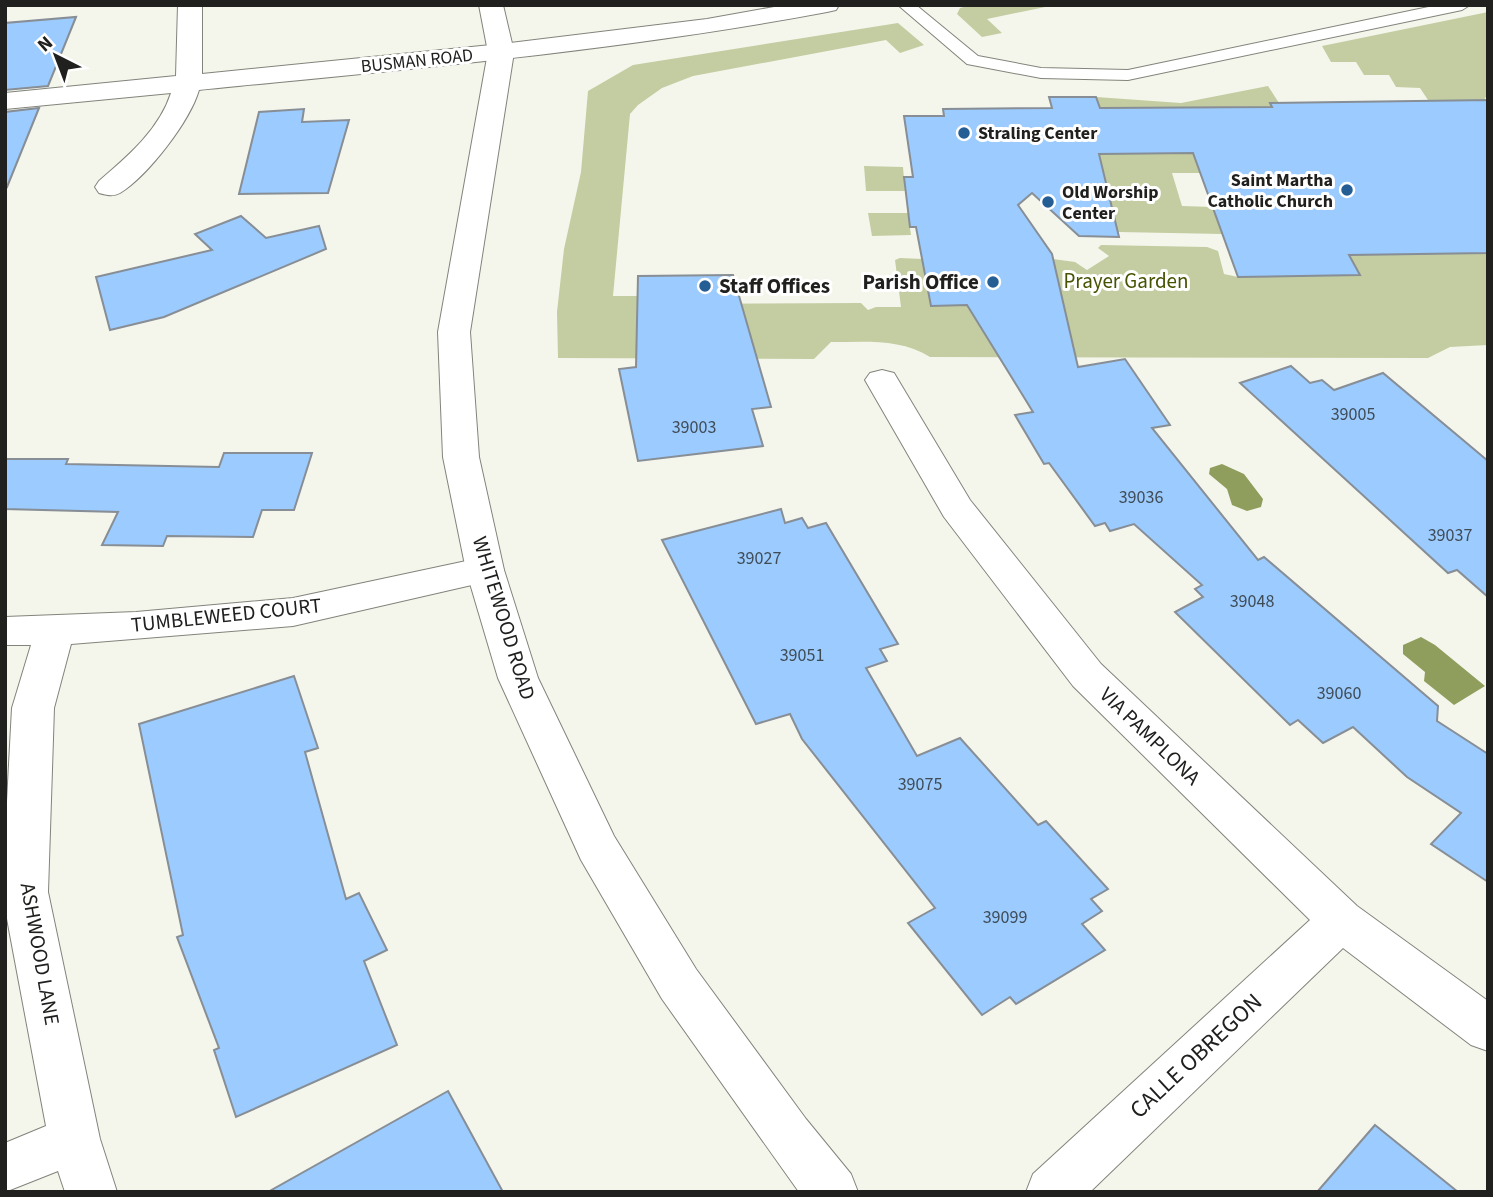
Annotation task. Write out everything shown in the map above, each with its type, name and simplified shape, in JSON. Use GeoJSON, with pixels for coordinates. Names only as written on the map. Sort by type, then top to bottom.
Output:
{"type":"FeatureCollection","features":[{"type":"Feature","properties":{"kind":"street"},"geometry":{"type":"LineString","coordinates":[[108,187],[147,154],[172,118],[188,81],[190,5]]}},
{"type":"Feature","properties":{"kind":"street","name":"WHITEWOOD ROAD"},"geometry":{"type":"LineString","coordinates":[[491,5],[501,52],[454,332],[461,457],[485,570],[518,678],[597,847],[680,985],[788,1136],[832,1192]]}},
{"type":"Feature","properties":{"kind":"street","name":"BUSMAN ROAD"},"geometry":{"type":"LineString","coordinates":[[5,101],[501,52],[708,27],[827,5]]}},
{"type":"Feature","properties":{"kind":"street","name":"VIA PAMPLONA"},"geometry":{"type":"LineString","coordinates":[[882,380],[957,508],[1087,675],[1341,920],[1488,1029]]}},
{"type":"Feature","properties":{"kind":"street","name":"TUMBLEWEED COURT"},"geometry":{"type":"LineString","coordinates":[[5,631],[55,631],[293,612],[485,570]]}},
{"type":"Feature","properties":{"kind":"street","name":"ASHWOOD LANE"},"geometry":{"type":"LineString","coordinates":[[55,631],[33,708],[25,892],[74,1139],[91,1192]]}},
{"type":"Feature","properties":{"kind":"street","name":"CALLE OBREGON"},"geometry":{"type":"LineString","coordinates":[[1052,1192],[1341,920]]}},
{"type":"Feature","properties":{"kind":"street"},"geometry":{"type":"LineString","coordinates":[[5,1169],[74,1139]]}},
{"type":"Feature","properties":{"kind":"lane"},"geometry":{"type":"LineString","coordinates":[[906,5],[973,60],[1041,73],[1128,75],[1452,6]]}},
{"type":"Feature","properties":{"kind":"green space"},"geometry":{"type":"Polygon","coordinates":[[[972,5],[1055,5],[987,19],[1002,33],[982,37],[957,14],[960,8],[972,5]]]}},
{"type":"Feature","properties":{"kind":"green space"},"geometry":{"type":"Polygon","coordinates":[[[1488,12],[1488,94],[1478,108],[1434,109],[1420,88],[1396,87],[1389,75],[1364,75],[1356,62],[1331,62],[1322,46],[1488,12]]]}},
{"type":"Feature","properties":{"kind":"green space","name":"Prayer Garden"},"geometry":{"type":"Polygon","coordinates":[[[898,23],[924,45],[900,53],[886,40],[693,76],[662,88],[638,105],[630,114],[613,296],[637,296],[637,304],[861,303],[868,310],[876,307],[901,307],[895,260],[900,258],[923,259],[931,306],[1063,304],[1053,259],[1075,262],[1087,270],[1109,256],[1098,248],[1101,245],[1207,247],[1218,251],[1224,274],[1238,277],[1359,275],[1349,255],[1488,253],[1488,345],[1450,347],[1428,358],[930,357],[894,344],[831,342],[814,359],[558,358],[557,312],[564,249],[581,172],[588,91],[633,65],[898,23]]]}},
{"type":"Feature","properties":{"kind":"green space"},"geometry":{"type":"Polygon","coordinates":[[[1268,86],[1279,103],[1270,103],[1272,107],[1200,173],[1172,173],[1182,206],[1213,207],[1223,234],[1118,232],[1104,173],[1069,172],[1065,154],[1107,132],[1096,97],[1181,103],[1268,86]]]}},
{"type":"Feature","properties":{"kind":"green space"},"geometry":{"type":"Polygon","coordinates":[[[864,166],[903,167],[905,191],[866,191],[864,166]]]}},
{"type":"Feature","properties":{"kind":"green space"},"geometry":{"type":"Polygon","coordinates":[[[868,213],[908,213],[911,235],[872,236],[868,213]]]}},
{"type":"Feature","properties":{"kind":"shaded area"},"geometry":{"type":"Polygon","coordinates":[[[1222,464],[1244,474],[1263,499],[1261,507],[1247,511],[1232,505],[1227,489],[1209,474],[1210,468],[1222,464]]]}},
{"type":"Feature","properties":{"kind":"shaded area"},"geometry":{"type":"Polygon","coordinates":[[[1421,637],[1435,645],[1485,686],[1454,705],[1424,681],[1425,672],[1403,654],[1403,645],[1421,637]]]}},
{"type":"Feature","properties":{"kind":"building"},"geometry":{"type":"Polygon","coordinates":[[[76,17],[48,86],[5,90],[5,23],[76,17]]]}},
{"type":"Feature","properties":{"kind":"building"},"geometry":{"type":"Polygon","coordinates":[[[1049,97],[1096,97],[1100,108],[1272,107],[1270,103],[1488,100],[1488,253],[1349,255],[1360,275],[1238,277],[1193,153],[1099,154],[1119,237],[1079,236],[1032,193],[1018,205],[1052,254],[1078,367],[1125,359],[1170,425],[1152,428],[1258,560],[1264,557],[1438,706],[1437,721],[1488,754],[1488,882],[1431,844],[1461,813],[1407,777],[1353,727],[1323,743],[1298,720],[1290,725],[1175,612],[1203,597],[1195,589],[1202,585],[1134,524],[1110,531],[1105,523],[1095,526],[1049,463],[1044,464],[1015,415],[1033,412],[967,305],[931,306],[916,227],[910,227],[904,177],[913,177],[904,116],[944,116],[943,109],[1052,108],[1049,97]]]}},
{"type":"Feature","properties":{"kind":"building"},"geometry":{"type":"Polygon","coordinates":[[[39,108],[7,187],[5,112],[39,108]]]}},
{"type":"Feature","properties":{"kind":"building"},"geometry":{"type":"Polygon","coordinates":[[[304,109],[302,122],[349,120],[328,193],[239,194],[259,112],[304,109]]]}},
{"type":"Feature","properties":{"kind":"building"},"geometry":{"type":"Polygon","coordinates":[[[241,216],[266,238],[319,226],[326,249],[164,317],[110,330],[96,277],[212,250],[195,234],[241,216]]]}},
{"type":"Feature","properties":{"kind":"building"},"geometry":{"type":"Polygon","coordinates":[[[733,275],[771,407],[752,409],[763,446],[638,461],[619,369],[636,367],[638,276],[733,275]]]}},
{"type":"Feature","properties":{"kind":"building"},"geometry":{"type":"Polygon","coordinates":[[[1291,366],[1310,383],[1322,380],[1334,390],[1383,373],[1488,461],[1488,597],[1457,570],[1448,573],[1240,383],[1291,366]]]}},
{"type":"Feature","properties":{"kind":"building"},"geometry":{"type":"Polygon","coordinates":[[[224,453],[312,453],[294,510],[262,510],[253,537],[167,536],[163,546],[102,545],[118,512],[5,509],[5,459],[68,459],[66,464],[219,467],[224,453]]]}},
{"type":"Feature","properties":{"kind":"building"},"geometry":{"type":"Polygon","coordinates":[[[781,509],[785,523],[802,518],[808,528],[826,523],[898,644],[880,649],[887,661],[866,668],[917,756],[960,738],[1038,825],[1046,821],[1108,889],[1091,899],[1102,911],[1082,924],[1105,950],[1016,1004],[1010,997],[982,1015],[908,923],[935,908],[802,739],[790,714],[756,724],[662,540],[781,509]]]}},
{"type":"Feature","properties":{"kind":"building"},"geometry":{"type":"Polygon","coordinates":[[[294,676],[318,748],[305,752],[346,899],[359,893],[387,950],[364,961],[397,1045],[236,1117],[214,1050],[219,1048],[177,937],[183,935],[139,724],[294,676]]]}},
{"type":"Feature","properties":{"kind":"building"},"geometry":{"type":"Polygon","coordinates":[[[448,1091],[503,1192],[268,1192],[448,1091]]]}},
{"type":"Feature","properties":{"kind":"building"},"geometry":{"type":"Polygon","coordinates":[[[1375,1125],[1458,1192],[1317,1192],[1375,1125]]]}},
{"type":"Feature","properties":{"kind":"place","name":"Straling Center"},"geometry":{"type":"Point","coordinates":[964,133]}},
{"type":"Feature","properties":{"kind":"place","name":"Saint Martha Catholic Church"},"geometry":{"type":"Point","coordinates":[1347,190]}},
{"type":"Feature","properties":{"kind":"place","name":"Old Worship Center"},"geometry":{"type":"Point","coordinates":[1048,202]}},
{"type":"Feature","properties":{"kind":"place","name":"Parish Office"},"geometry":{"type":"Point","coordinates":[993,282]}},
{"type":"Feature","properties":{"kind":"place","name":"Staff Offices"},"geometry":{"type":"Point","coordinates":[705,286]}}]}
